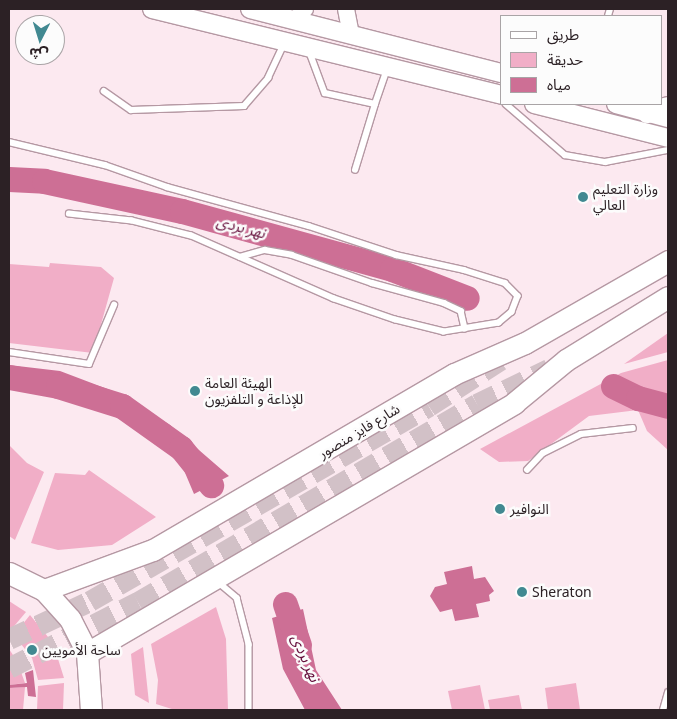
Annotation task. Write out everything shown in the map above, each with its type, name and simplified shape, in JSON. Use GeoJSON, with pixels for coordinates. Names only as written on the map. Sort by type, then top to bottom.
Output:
{"type":"FeatureCollection","features":[{"type":"Feature","properties":{"kind":"highway"},"geometry":{"type":"LineString","coordinates":[[647,112],[668,106]]}},
{"type":"Feature","properties":{"kind":"highway","name":"شارع فايز منصور"},"geometry":{"type":"LineString","coordinates":[[44,590],[153,550],[454,374],[525,343],[668,261]]}},
{"type":"Feature","properties":{"kind":"highway"},"geometry":{"type":"LineString","coordinates":[[87,653],[514,403],[566,360],[668,297]]}},
{"type":"Feature","properties":{"kind":"highway"},"geometry":{"type":"LineString","coordinates":[[9,573],[44,590],[70,618],[87,653],[92,710]]}},
{"type":"Feature","properties":{"kind":"main road"},"geometry":{"type":"LineString","coordinates":[[152,9],[388,66],[500,98]]}},
{"type":"Feature","properties":{"kind":"main road"},"geometry":{"type":"LineString","coordinates":[[250,9],[300,14],[351,34],[500,74]]}},
{"type":"Feature","properties":{"kind":"main road"},"geometry":{"type":"LineString","coordinates":[[346,9],[351,34]]}},
{"type":"Feature","properties":{"kind":"main road"},"geometry":{"type":"LineString","coordinates":[[538,105],[668,138]]}},
{"type":"Feature","properties":{"kind":"main road"},"geometry":{"type":"LineString","coordinates":[[620,105],[668,118]]}},
{"type":"Feature","properties":{"kind":"lane"},"geometry":{"type":"LineString","coordinates":[[104,91],[131,110],[244,106],[268,78],[286,40]]}},
{"type":"Feature","properties":{"kind":"lane"},"geometry":{"type":"LineString","coordinates":[[308,46],[325,93],[375,104]]}},
{"type":"Feature","properties":{"kind":"lane"},"geometry":{"type":"LineString","coordinates":[[355,170],[388,66]]}},
{"type":"Feature","properties":{"kind":"lane"},"geometry":{"type":"LineString","coordinates":[[509,105],[565,155],[605,162],[668,150]]}},
{"type":"Feature","properties":{"kind":"lane"},"geometry":{"type":"LineString","coordinates":[[9,142],[105,165],[167,187],[309,226],[396,255],[464,270],[505,283],[518,296],[512,312],[499,323],[444,332],[395,320],[334,299],[191,236],[132,221],[69,214]]}},
{"type":"Feature","properties":{"kind":"lane"},"geometry":{"type":"LineString","coordinates":[[240,256],[265,250],[292,255],[372,284],[444,303],[461,311],[465,329]]}},
{"type":"Feature","properties":{"kind":"lane"},"geometry":{"type":"LineString","coordinates":[[9,352],[89,364],[114,305]]}},
{"type":"Feature","properties":{"kind":"lane"},"geometry":{"type":"LineString","coordinates":[[527,470],[543,453],[581,434],[633,428]]}},
{"type":"Feature","properties":{"kind":"lane"},"geometry":{"type":"LineString","coordinates":[[214,578],[237,598],[249,644],[249,710]]}},
{"type":"Feature","properties":{"kind":"lane"},"geometry":{"type":"LineString","coordinates":[[663,710],[668,693]]}},
{"type":"Feature","properties":{"kind":"green space"},"geometry":{"type":"Polygon","coordinates":[[[50,263],[101,267],[114,278],[93,353],[9,343],[9,264],[49,267],[50,263]]]}},
{"type":"Feature","properties":{"kind":"green space"},"geometry":{"type":"Polygon","coordinates":[[[668,333],[668,352],[624,364],[668,333]]]}},
{"type":"Feature","properties":{"kind":"green space"},"geometry":{"type":"Polygon","coordinates":[[[668,360],[668,450],[647,431],[638,410],[589,416],[528,461],[499,462],[480,449],[621,373],[668,360]]]}},
{"type":"Feature","properties":{"kind":"green space"},"geometry":{"type":"Polygon","coordinates":[[[9,445],[27,463],[44,472],[15,540],[9,536],[9,445]]]}},
{"type":"Feature","properties":{"kind":"green space"},"geometry":{"type":"Polygon","coordinates":[[[89,470],[156,517],[112,545],[58,550],[31,543],[55,473],[85,475],[89,470]]]}},
{"type":"Feature","properties":{"kind":"green space"},"geometry":{"type":"Polygon","coordinates":[[[9,601],[26,612],[10,631],[9,630],[9,601]]]}},
{"type":"Feature","properties":{"kind":"green space"},"geometry":{"type":"Polygon","coordinates":[[[216,607],[226,639],[228,710],[175,710],[156,704],[158,680],[151,644],[216,607]]]}},
{"type":"Feature","properties":{"kind":"green space"},"geometry":{"type":"Polygon","coordinates":[[[30,615],[53,643],[64,678],[38,680],[32,658],[14,635],[30,615]]]}},
{"type":"Feature","properties":{"kind":"green space"},"geometry":{"type":"Polygon","coordinates":[[[143,647],[149,703],[135,695],[131,654],[143,647]]]}},
{"type":"Feature","properties":{"kind":"green space"},"geometry":{"type":"Polygon","coordinates":[[[9,649],[17,661],[25,683],[9,685],[9,649]]]}},
{"type":"Feature","properties":{"kind":"green space"},"geometry":{"type":"Polygon","coordinates":[[[64,683],[63,710],[37,710],[38,686],[64,683]]]}},
{"type":"Feature","properties":{"kind":"green space"},"geometry":{"type":"Polygon","coordinates":[[[576,683],[580,710],[548,710],[545,688],[576,683]]]}},
{"type":"Feature","properties":{"kind":"green space"},"geometry":{"type":"Polygon","coordinates":[[[480,685],[485,710],[452,710],[448,691],[480,685]]]}},
{"type":"Feature","properties":{"kind":"green space"},"geometry":{"type":"Polygon","coordinates":[[[25,687],[23,710],[9,710],[9,688],[25,687]]]}},
{"type":"Feature","properties":{"kind":"green space"},"geometry":{"type":"Polygon","coordinates":[[[519,695],[522,710],[490,710],[488,700],[519,695]]]}},
{"type":"Feature","properties":{"kind":"water"},"geometry":{"type":"Polygon","coordinates":[[[9,365],[60,371],[118,393],[170,425],[229,476],[194,494],[172,442],[122,406],[58,386],[9,388],[9,365]]]}},
{"type":"Feature","properties":{"kind":"water"},"geometry":{"type":"Polygon","coordinates":[[[472,566],[474,579],[485,577],[494,591],[489,595],[490,601],[476,604],[479,617],[455,621],[452,609],[440,612],[430,596],[435,587],[447,584],[444,572],[472,566]]]}},
{"type":"Feature","properties":{"kind":"water"},"geometry":{"type":"Polygon","coordinates":[[[303,609],[316,670],[342,710],[305,710],[283,669],[272,618],[303,609]]]}},
{"type":"Feature","properties":{"kind":"water"},"geometry":{"type":"Polygon","coordinates":[[[33,670],[36,697],[28,696],[27,687],[9,688],[9,685],[27,683],[25,673],[33,670]]]}},
{"type":"Feature","properties":{"kind":"waterway","name":"نهر بردى"},"geometry":{"type":"LineString","coordinates":[[9,179],[44,181],[182,211],[392,269],[467,298]]}},
{"type":"Feature","properties":{"kind":"waterway","name":"نهر بردى"},"geometry":{"type":"LineString","coordinates":[[9,377],[58,386],[122,406],[181,448],[211,485]]}},
{"type":"Feature","properties":{"kind":"waterway","name":"نهر بردى"},"geometry":{"type":"LineString","coordinates":[[613,386],[638,398],[668,406]]}},
{"type":"Feature","properties":{"kind":"waterway","name":"نهر بردى"},"geometry":{"type":"LineString","coordinates":[[285,604],[299,645]]}},
{"type":"Feature","properties":{"kind":"tunnel"},"geometry":{"type":"LineString","coordinates":[[9,639],[90,601],[429,406],[500,360]]}},
{"type":"Feature","properties":{"kind":"tunnel"},"geometry":{"type":"LineString","coordinates":[[9,668],[138,602],[477,404],[549,369]]}},
{"type":"Feature","properties":{"kind":"place","name":"وزارة التعليم العالي"},"geometry":{"type":"Point","coordinates":[583,197]}},
{"type":"Feature","properties":{"kind":"place","name":"الهيئة العامة للإذاعة و التلفزيون"},"geometry":{"type":"Point","coordinates":[195,391]}},
{"type":"Feature","properties":{"kind":"place","name":"النوافير"},"geometry":{"type":"Point","coordinates":[500,509]}},
{"type":"Feature","properties":{"kind":"place","name":"Sheraton"},"geometry":{"type":"Point","coordinates":[522,592]}},
{"type":"Feature","properties":{"kind":"place","name":"ساحة الأمويين"},"geometry":{"type":"Point","coordinates":[32,650]}}]}
